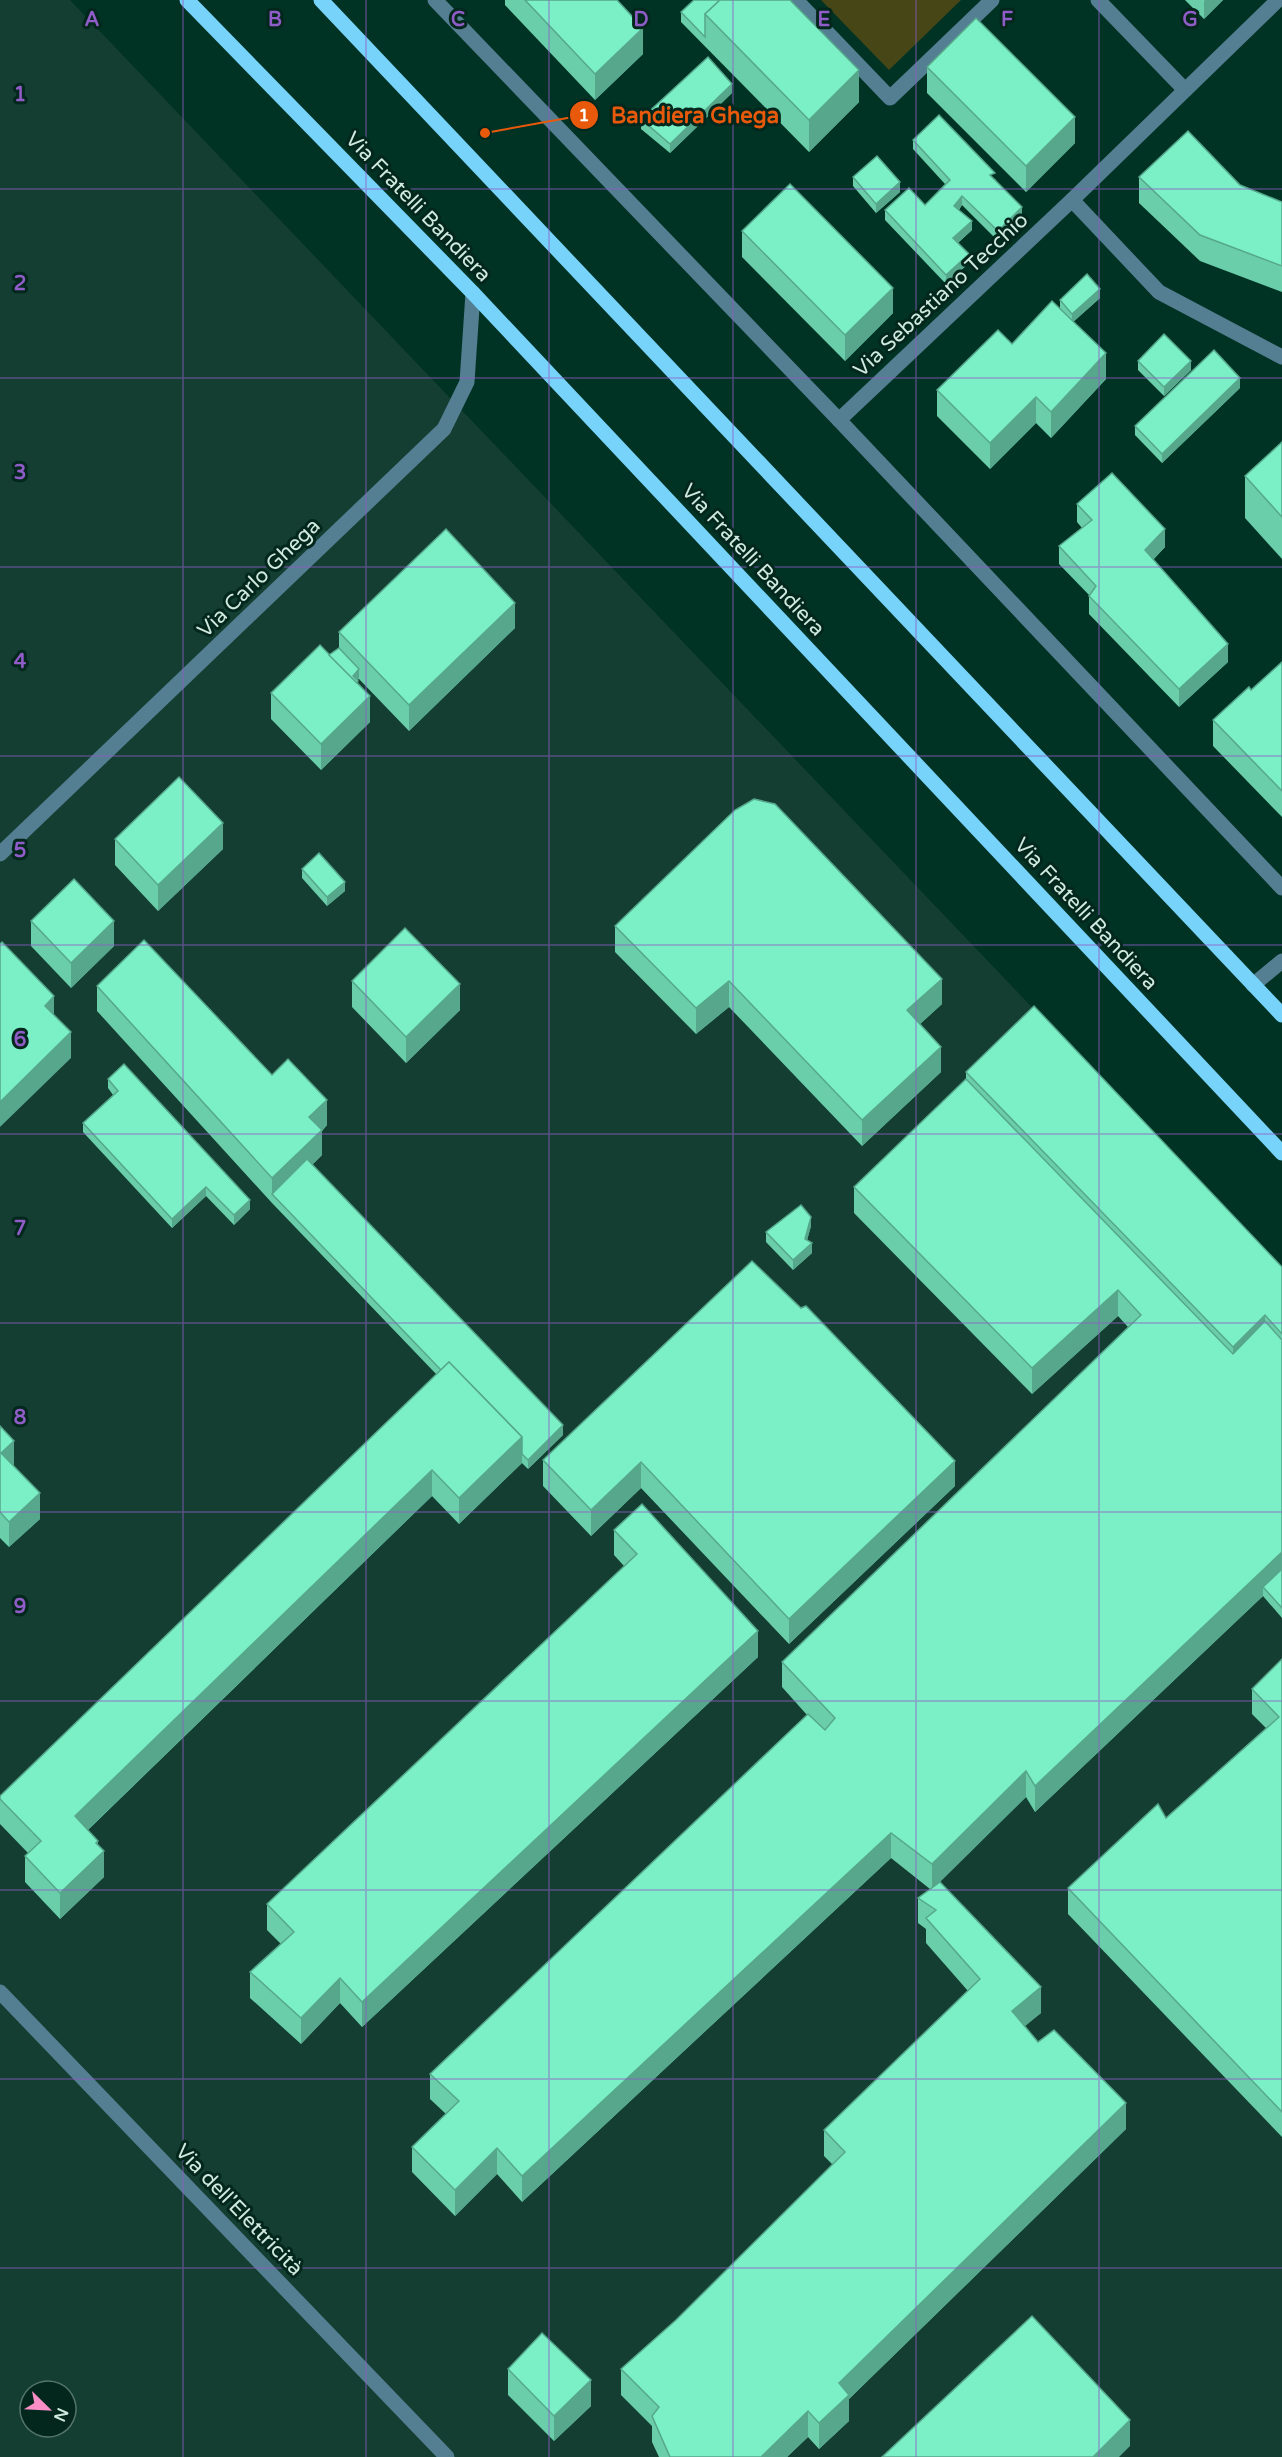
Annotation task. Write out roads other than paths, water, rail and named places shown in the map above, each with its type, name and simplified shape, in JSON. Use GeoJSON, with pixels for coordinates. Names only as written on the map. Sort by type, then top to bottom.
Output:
{"type":"FeatureCollection","features":[{"type":"Feature","properties":{"kind":"main road","name":"Via Fratelli Bandiera"},"geometry":{"type":"LineString","coordinates":[[187,0],[473,293],[1282,1153]]}},
{"type":"Feature","properties":{"kind":"main road"},"geometry":{"type":"LineString","coordinates":[[321,0],[1282,1015]]}},
{"type":"Feature","properties":{"kind":"street"},"geometry":{"type":"LineString","coordinates":[[796,0],[890,98],[992,0]]}},
{"type":"Feature","properties":{"kind":"street"},"geometry":{"type":"LineString","coordinates":[[1098,0],[1185,90]]}},
{"type":"Feature","properties":{"kind":"street","name":"Via Sebastiano Tecchio"},"geometry":{"type":"LineString","coordinates":[[839,420],[1072,200],[1278,0]]}},
{"type":"Feature","properties":{"kind":"street"},"geometry":{"type":"LineString","coordinates":[[441,2],[1282,888]]}},
{"type":"Feature","properties":{"kind":"street"},"geometry":{"type":"LineString","coordinates":[[1072,200],[1159,292],[1282,357]]}},
{"type":"Feature","properties":{"kind":"street","name":"Via Carlo Ghega"},"geometry":{"type":"LineString","coordinates":[[0,854],[444,429],[467,382],[473,293]]}},
{"type":"Feature","properties":{"kind":"street"},"geometry":{"type":"LineString","coordinates":[[1254,985],[1282,961]]}},
{"type":"Feature","properties":{"kind":"street","name":"Via dell'Elettricità"},"geometry":{"type":"LineString","coordinates":[[0,1992],[447,2457]]}},
{"type":"Feature","properties":{"kind":"place","name":"Bandiera Ghega"},"geometry":{"type":"Point","coordinates":[485,133]}}]}
